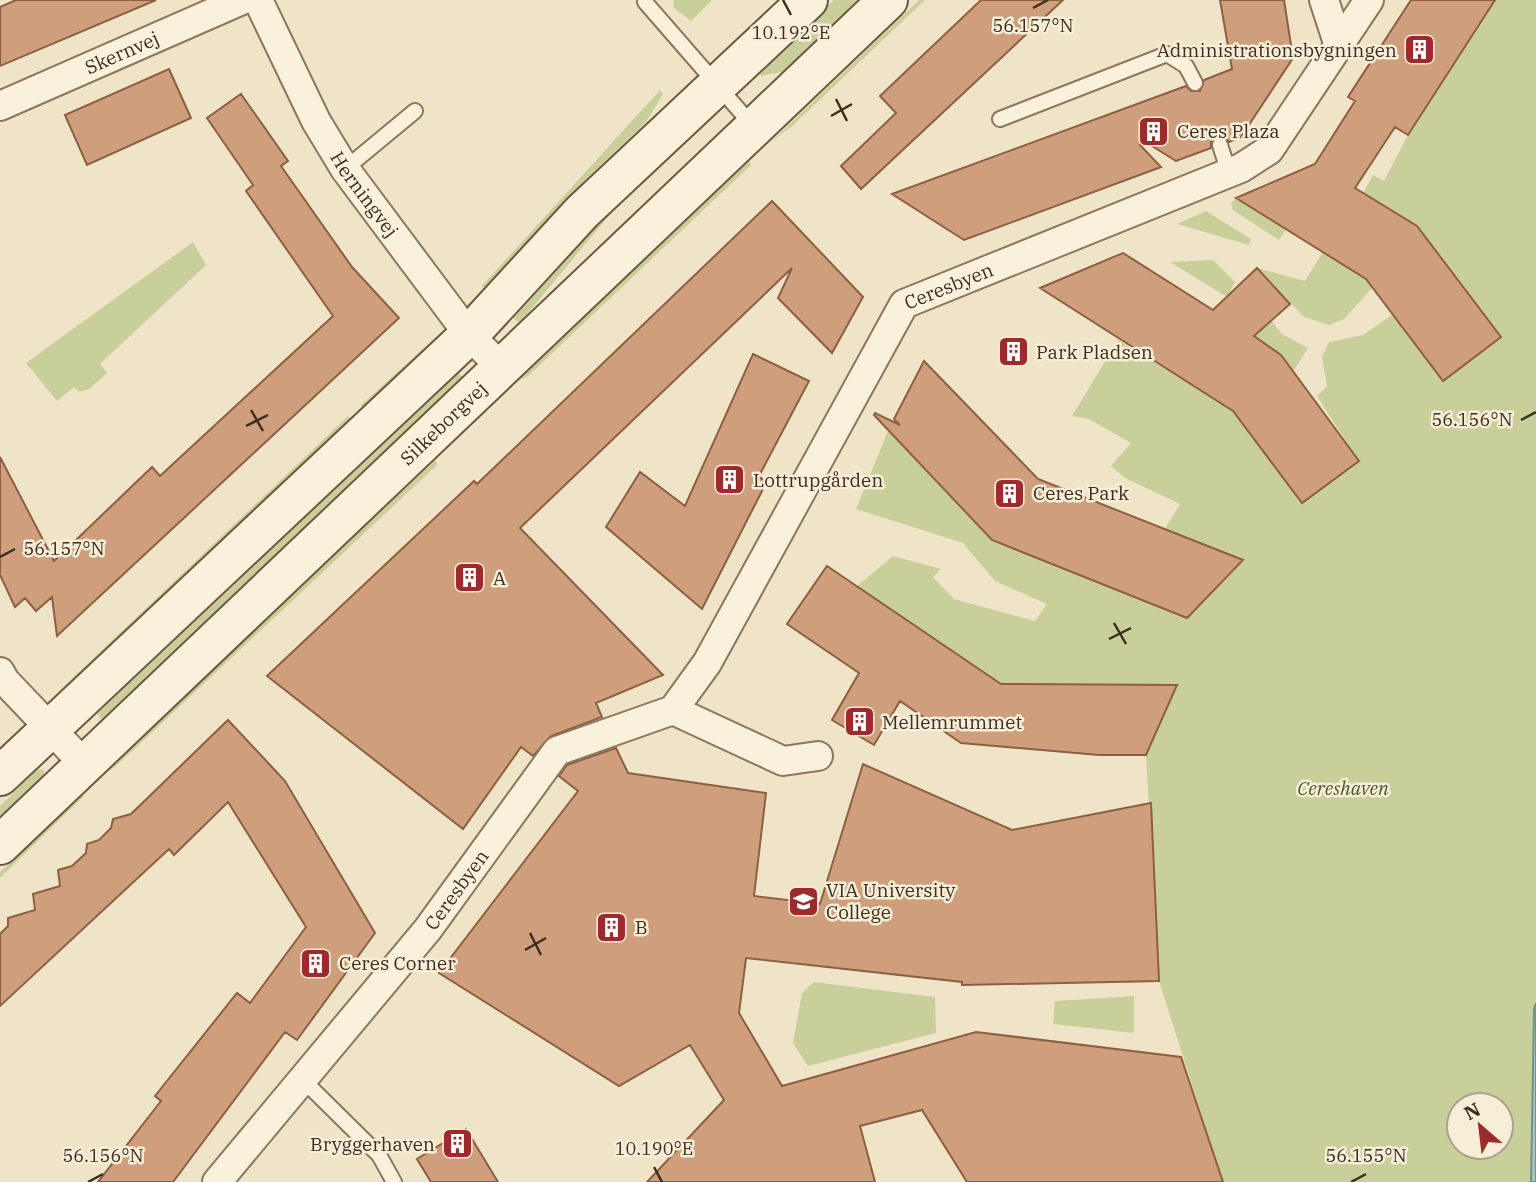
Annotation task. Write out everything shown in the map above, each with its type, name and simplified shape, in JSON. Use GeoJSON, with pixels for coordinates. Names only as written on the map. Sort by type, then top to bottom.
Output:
{"type":"FeatureCollection","features":[{"type":"Feature","properties":{"kind":"street","name":"Skernvej"},"geometry":{"type":"LineString","coordinates":[[0,106],[242,0]]}},
{"type":"Feature","properties":{"kind":"street","name":"Herningvej"},"geometry":{"type":"LineString","coordinates":[[258,0],[316,121],[345,169],[469,335],[502,368]]}},
{"type":"Feature","properties":{"kind":"street"},"geometry":{"type":"LineString","coordinates":[[0,776],[469,335],[582,212],[716,83],[808,0]]}},
{"type":"Feature","properties":{"kind":"street","name":"Silkeborgvej"},"geometry":{"type":"LineString","coordinates":[[0,845],[888,0]]}},
{"type":"Feature","properties":{"kind":"street"},"geometry":{"type":"LineString","coordinates":[[1324,0],[1339,46]]}},
{"type":"Feature","properties":{"kind":"street","name":"Ceresbyen"},"geometry":{"type":"LineString","coordinates":[[217,1182],[428,929],[557,751],[673,710],[703,670],[904,304],[1229,173],[1269,150],[1369,0]]}},
{"type":"Feature","properties":{"kind":"street"},"geometry":{"type":"LineString","coordinates":[[0,672],[5,681],[84,764]]}},
{"type":"Feature","properties":{"kind":"street"},"geometry":{"type":"LineString","coordinates":[[673,710],[783,761],[818,756]]}},
{"type":"Feature","properties":{"kind":"lane"},"geometry":{"type":"LineString","coordinates":[[645,2],[755,129]]}},
{"type":"Feature","properties":{"kind":"lane"},"geometry":{"type":"LineString","coordinates":[[1000,119],[1167,54],[1186,66],[1195,83]]}},
{"type":"Feature","properties":{"kind":"lane"},"geometry":{"type":"LineString","coordinates":[[345,169],[415,111]]}},
{"type":"Feature","properties":{"kind":"lane"},"geometry":{"type":"LineString","coordinates":[[1220,145],[1229,173]]}},
{"type":"Feature","properties":{"kind":"lane"},"geometry":{"type":"LineString","coordinates":[[303,1080],[379,1155],[394,1182]]}},
{"type":"Feature","properties":{"kind":"green space"},"geometry":{"type":"Polygon","coordinates":[[[674,0],[712,0],[691,21],[673,7],[674,0]]]}},
{"type":"Feature","properties":{"kind":"green space"},"geometry":{"type":"Polygon","coordinates":[[[834,0],[864,0],[787,71],[761,76],[759,68],[834,0]]]}},
{"type":"Feature","properties":{"kind":"green space"},"geometry":{"type":"Polygon","coordinates":[[[919,0],[925,0],[791,127],[771,142],[919,0]]]}},
{"type":"Feature","properties":{"kind":"green space","name":"Cereshaven"},"geometry":{"type":"Polygon","coordinates":[[[1495,0],[1536,0],[1536,1003],[1531,1182],[1223,1182],[1159,981],[1146,755],[1177,686],[1001,684],[856,587],[893,556],[941,569],[933,577],[954,599],[1035,621],[1047,604],[995,581],[963,543],[856,509],[888,431],[992,540],[1187,618],[1242,560],[1163,532],[1180,504],[1125,478],[1111,466],[1131,443],[1089,419],[1072,416],[1118,340],[1233,411],[1358,461],[1317,396],[1327,387],[1322,357],[1329,342],[1363,335],[1393,314],[1444,380],[1500,338],[1417,226],[1363,193],[1373,175],[1384,181],[1408,135],[1495,0]]]}},
{"type":"Feature","properties":{"kind":"green space"},"geometry":{"type":"Polygon","coordinates":[[[660,90],[663,94],[646,122],[583,182],[486,287],[481,287],[660,90]]]}},
{"type":"Feature","properties":{"kind":"green space"},"geometry":{"type":"Polygon","coordinates":[[[701,125],[700,129],[612,212],[523,319],[518,322],[513,318],[610,210],[701,125]]]}},
{"type":"Feature","properties":{"kind":"green space"},"geometry":{"type":"Polygon","coordinates":[[[749,161],[751,165],[527,377],[517,381],[749,161]]]}},
{"type":"Feature","properties":{"kind":"green space"},"geometry":{"type":"Polygon","coordinates":[[[1236,198],[1286,229],[1279,240],[1233,210],[1231,203],[1236,198]]]}},
{"type":"Feature","properties":{"kind":"green space"},"geometry":{"type":"Polygon","coordinates":[[[1206,211],[1251,239],[1249,245],[1177,224],[1206,211]]]}},
{"type":"Feature","properties":{"kind":"green space"},"geometry":{"type":"Polygon","coordinates":[[[193,242],[206,265],[100,364],[107,373],[89,389],[79,392],[74,387],[57,401],[26,363],[193,242]]]}},
{"type":"Feature","properties":{"kind":"green space"},"geometry":{"type":"Polygon","coordinates":[[[1323,252],[1366,279],[1373,287],[1344,319],[1329,325],[1304,317],[1257,268],[1305,281],[1323,252]]]}},
{"type":"Feature","properties":{"kind":"green space"},"geometry":{"type":"Polygon","coordinates":[[[1213,260],[1235,282],[1227,297],[1170,262],[1213,260]]]}},
{"type":"Feature","properties":{"kind":"green space"},"geometry":{"type":"Polygon","coordinates":[[[1262,309],[1282,334],[1308,348],[1293,372],[1240,328],[1262,309]]]}},
{"type":"Feature","properties":{"kind":"green space"},"geometry":{"type":"Polygon","coordinates":[[[425,347],[428,348],[362,411],[361,405],[425,347]]]}},
{"type":"Feature","properties":{"kind":"green space"},"geometry":{"type":"Polygon","coordinates":[[[459,373],[463,378],[102,720],[97,714],[459,373]]]}},
{"type":"Feature","properties":{"kind":"green space"},"geometry":{"type":"Polygon","coordinates":[[[347,417],[353,419],[59,695],[61,689],[347,417]]]}},
{"type":"Feature","properties":{"kind":"green space"},"geometry":{"type":"Polygon","coordinates":[[[436,460],[437,465],[115,767],[104,774],[180,698],[436,460]]]}},
{"type":"Feature","properties":{"kind":"green space"},"geometry":{"type":"Polygon","coordinates":[[[43,769],[45,776],[0,818],[0,806],[37,770],[43,769]]]}},
{"type":"Feature","properties":{"kind":"green space"},"geometry":{"type":"Polygon","coordinates":[[[83,794],[83,797],[0,878],[0,872],[83,794]]]}},
{"type":"Feature","properties":{"kind":"green space"},"geometry":{"type":"Polygon","coordinates":[[[814,982],[935,997],[936,1033],[808,1066],[793,1043],[802,993],[814,982]]]}},
{"type":"Feature","properties":{"kind":"green space"},"geometry":{"type":"Polygon","coordinates":[[[1134,996],[1134,1033],[1053,1024],[1055,1001],[1134,996]]]}},
{"type":"Feature","properties":{"kind":"water"},"geometry":{"type":"Polygon","coordinates":[[[1536,1003],[1536,1182],[1531,1182],[1534,1009],[1536,1003]]]}},
{"type":"Feature","properties":{"kind":"building"},"geometry":{"type":"Polygon","coordinates":[[[16,0],[156,0],[0,66],[0,7],[16,0]]]}},
{"type":"Feature","properties":{"kind":"building"},"geometry":{"type":"Polygon","coordinates":[[[981,0],[1063,0],[861,189],[841,166],[896,113],[880,96],[981,0]]]}},
{"type":"Feature","properties":{"kind":"building","name":"Ceres Plaza"},"geometry":{"type":"Polygon","coordinates":[[[1220,0],[1284,0],[1293,58],[1241,137],[1229,142],[1223,136],[1216,136],[1211,142],[1211,148],[1176,161],[1144,141],[1140,145],[1161,167],[964,240],[892,194],[1186,86],[1191,91],[1200,91],[1204,80],[1232,69],[1220,0]]]}},
{"type":"Feature","properties":{"kind":"building"},"geometry":{"type":"Polygon","coordinates":[[[1411,0],[1495,0],[1408,135],[1395,127],[1355,188],[1417,226],[1501,337],[1443,381],[1366,279],[1236,198],[1315,164],[1355,101],[1348,97],[1411,0]]]}},
{"type":"Feature","properties":{"kind":"building"},"geometry":{"type":"Polygon","coordinates":[[[169,69],[191,118],[87,165],[65,115],[169,69]]]}},
{"type":"Feature","properties":{"kind":"building"},"geometry":{"type":"Polygon","coordinates":[[[241,94],[288,161],[281,166],[352,267],[399,318],[57,636],[52,597],[36,611],[25,598],[15,607],[0,575],[0,457],[54,561],[152,467],[160,476],[333,316],[246,191],[253,185],[207,118],[241,94]]]}},
{"type":"Feature","properties":{"kind":"building","name":"A"},"geometry":{"type":"Polygon","coordinates":[[[772,201],[863,297],[832,353],[778,298],[792,268],[520,528],[663,675],[596,703],[602,717],[551,736],[533,756],[521,747],[463,829],[267,676],[474,481],[477,484],[772,201]]]}},
{"type":"Feature","properties":{"kind":"building"},"geometry":{"type":"Polygon","coordinates":[[[1123,253],[1213,310],[1257,268],[1290,304],[1254,336],[1281,355],[1359,461],[1302,503],[1233,411],[1040,288],[1123,253]]]}},
{"type":"Feature","properties":{"kind":"building","name":"Lottrupgården"},"geometry":{"type":"Polygon","coordinates":[[[753,354],[809,381],[759,476],[766,483],[702,609],[606,527],[640,472],[685,506],[753,354]]]}},
{"type":"Feature","properties":{"kind":"building","name":"Ceres Park"},"geometry":{"type":"Polygon","coordinates":[[[924,361],[1038,479],[1243,560],[1187,618],[992,540],[874,415],[875,413],[900,425],[894,419],[924,361]]]}},
{"type":"Feature","properties":{"kind":"building"},"geometry":{"type":"Polygon","coordinates":[[[827,566],[1001,684],[1177,685],[1146,755],[1099,755],[961,743],[900,701],[874,745],[832,720],[859,673],[787,624],[827,566]]]}},
{"type":"Feature","properties":{"kind":"building","name":"Ceres Corner"},"geometry":{"type":"Polygon","coordinates":[[[228,720],[285,781],[375,933],[297,1040],[285,1032],[173,1182],[98,1182],[161,1101],[155,1096],[237,993],[250,1003],[306,927],[228,802],[174,855],[169,849],[0,1006],[0,934],[8,926],[8,918],[35,910],[33,894],[60,886],[58,870],[72,866],[86,853],[87,844],[99,840],[111,828],[113,819],[131,814],[228,720]]]}},
{"type":"Feature","properties":{"kind":"building"},"geometry":{"type":"Polygon","coordinates":[[[616,748],[628,773],[766,793],[754,896],[820,904],[863,764],[1012,830],[1151,803],[1159,981],[962,985],[962,982],[746,958],[739,1013],[782,1086],[976,1032],[1181,1057],[1223,1182],[967,1182],[922,1110],[860,1126],[875,1182],[647,1182],[724,1100],[690,1045],[619,1086],[439,973],[578,791],[559,776],[567,765],[616,748]]]}},
{"type":"Feature","properties":{"kind":"building","name":"Bryggerhaven"},"geometry":{"type":"Polygon","coordinates":[[[466,1129],[498,1182],[431,1182],[417,1159],[466,1129]]]}},
{"type":"Feature","properties":{"kind":"place","name":"Administrationsbygningen"},"geometry":{"type":"Point","coordinates":[1420,50]}},
{"type":"Feature","properties":{"kind":"place","name":"Ceres Plaza"},"geometry":{"type":"Point","coordinates":[1154,131]}},
{"type":"Feature","properties":{"kind":"place","name":"Park Pladsen"},"geometry":{"type":"Point","coordinates":[1013,352]}},
{"type":"Feature","properties":{"kind":"place","name":"Lottrupgården"},"geometry":{"type":"Point","coordinates":[730,480]}},
{"type":"Feature","properties":{"kind":"place","name":"Ceres Park"},"geometry":{"type":"Point","coordinates":[1010,493]}},
{"type":"Feature","properties":{"kind":"place","name":"A"},"geometry":{"type":"Point","coordinates":[470,578]}},
{"type":"Feature","properties":{"kind":"place","name":"Mellemrummet"},"geometry":{"type":"Point","coordinates":[859,722]}},
{"type":"Feature","properties":{"kind":"place","name":"VIA University College"},"geometry":{"type":"Point","coordinates":[803,901]}},
{"type":"Feature","properties":{"kind":"place","name":"B"},"geometry":{"type":"Point","coordinates":[612,927]}},
{"type":"Feature","properties":{"kind":"place","name":"Ceres Corner"},"geometry":{"type":"Point","coordinates":[316,963]}},
{"type":"Feature","properties":{"kind":"place","name":"Bryggerhaven"},"geometry":{"type":"Point","coordinates":[458,1144]}}]}
